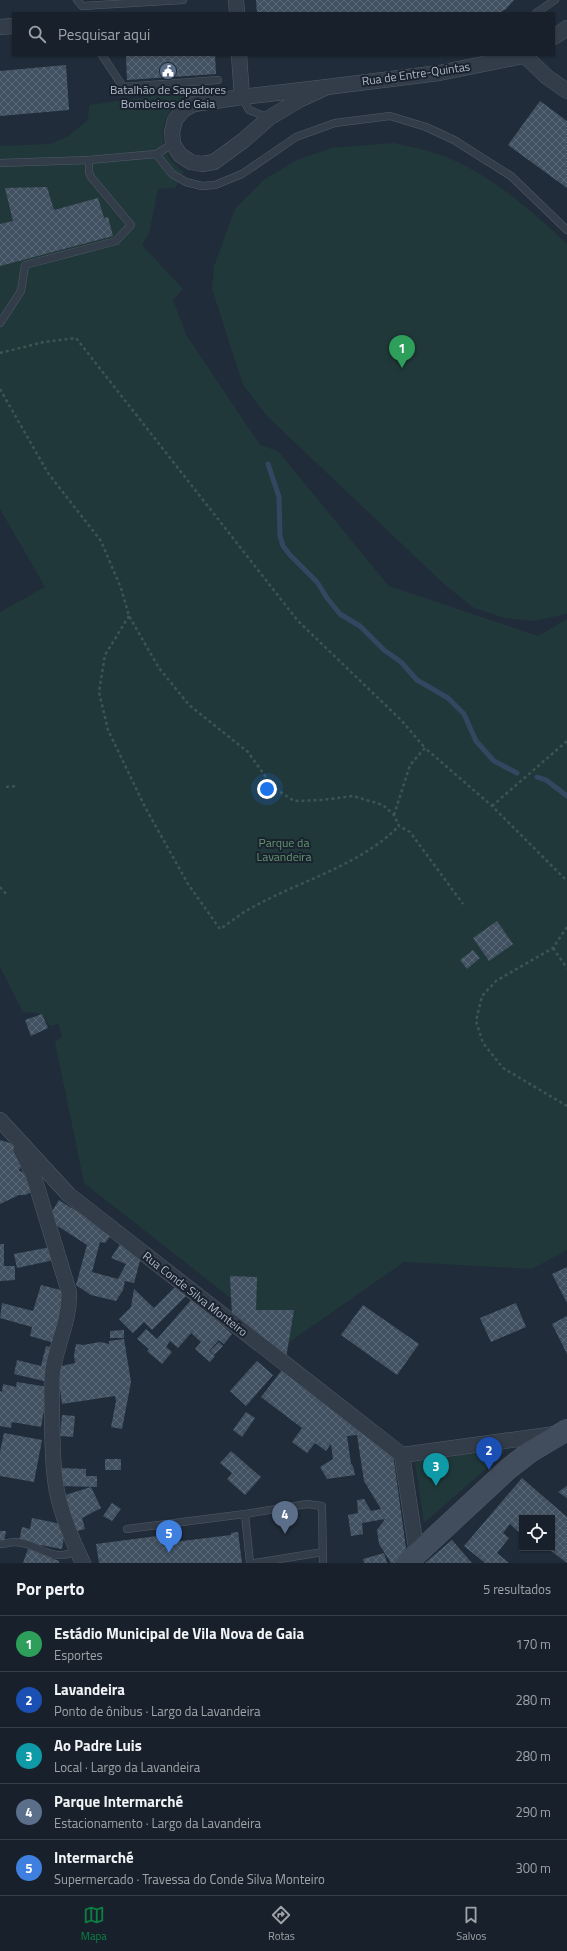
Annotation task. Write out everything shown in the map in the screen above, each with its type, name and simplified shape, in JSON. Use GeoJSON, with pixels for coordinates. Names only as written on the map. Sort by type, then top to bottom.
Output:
{"type":"FeatureCollection","features":[{"type":"Feature","properties":{"kind":"main road"},"geometry":{"type":"LineString","coordinates":[[412,1558],[508,1469],[530,1452],[564,1431]]}},
{"type":"Feature","properties":{"kind":"street"},"geometry":{"type":"LineString","coordinates":[[236,0],[237,12]]}},
{"type":"Feature","properties":{"kind":"street"},"geometry":{"type":"LineString","coordinates":[[0,27],[12,26]]}},
{"type":"Feature","properties":{"kind":"street"},"geometry":{"type":"LineString","coordinates":[[555,36],[567,28]]}},
{"type":"Feature","properties":{"kind":"street"},"geometry":{"type":"LineString","coordinates":[[239,56],[245,103]]}},
{"type":"Feature","properties":{"kind":"street"},"geometry":{"type":"LineString","coordinates":[[527,56],[547,77],[567,91]]}},
{"type":"Feature","properties":{"kind":"street","name":"Rua de Entre-Quintas"},"geometry":{"type":"LineString","coordinates":[[327,87],[299,100],[269,118],[244,140],[214,162],[202,164],[191,162],[180,155],[173,144],[172,132],[175,120],[183,110],[194,104],[245,103],[327,87],[439,73],[527,56]]}},
{"type":"Feature","properties":{"kind":"street","name":"Rua Conde Silva Monteiro"},"geometry":{"type":"LineString","coordinates":[[0,1120],[69,1195],[402,1455]]}},
{"type":"Feature","properties":{"kind":"street"},"geometry":{"type":"LineString","coordinates":[[16,1137],[33,1174],[69,1292],[70,1308],[57,1349],[50,1389],[52,1403],[55,1480],[70,1536],[80,1557]]}},
{"type":"Feature","properties":{"kind":"street"},"geometry":{"type":"LineString","coordinates":[[412,1558],[402,1455],[564,1431]]}},
{"type":"Feature","properties":{"kind":"lane"},"geometry":{"type":"LineString","coordinates":[[77,0],[84,10],[183,0]]}},
{"type":"Feature","properties":{"kind":"lane"},"geometry":{"type":"LineString","coordinates":[[537,12],[555,0]]}},
{"type":"Feature","properties":{"kind":"lane"},"geometry":{"type":"LineString","coordinates":[[103,56],[123,87],[218,80]]}},
{"type":"Feature","properties":{"kind":"lane"},"geometry":{"type":"LineString","coordinates":[[245,103],[269,118]]}},
{"type":"Feature","properties":{"kind":"lane"},"geometry":{"type":"LineString","coordinates":[[156,154],[172,174],[186,182],[202,186],[215,185],[242,174],[296,136],[335,123],[390,116],[426,127],[454,140],[511,176],[567,230]]}},
{"type":"Feature","properties":{"kind":"lane"},"geometry":{"type":"LineString","coordinates":[[0,163],[89,160],[156,154],[173,144]]}},
{"type":"Feature","properties":{"kind":"lane"},"geometry":{"type":"LineString","coordinates":[[0,323],[21,291],[25,265],[116,241],[132,226],[91,178],[89,172],[89,160]]}},
{"type":"Feature","properties":{"kind":"lane"},"geometry":{"type":"LineString","coordinates":[[127,1529],[245,1514],[307,1504],[322,1506],[323,1563]]}},
{"type":"Feature","properties":{"kind":"lane"},"geometry":{"type":"LineString","coordinates":[[245,1514],[250,1563]]}},
{"type":"Feature","properties":{"kind":"lane"},"geometry":{"type":"LineString","coordinates":[[0,1544],[16,1542],[54,1555],[80,1557]]}},
{"type":"Feature","properties":{"kind":"lane"},"geometry":{"type":"LineString","coordinates":[[254,1563],[323,1552]]}},
{"type":"Feature","properties":{"kind":"path"},"geometry":{"type":"LineString","coordinates":[[0,353],[44,342],[76,338],[298,621],[401,720],[425,748],[492,806],[567,880]]}},
{"type":"Feature","properties":{"kind":"path"},"geometry":{"type":"LineString","coordinates":[[0,389],[48,473],[101,541],[121,588],[128,616],[159,668],[189,705],[248,752],[273,787],[294,801],[322,800],[353,796],[383,805],[394,815],[399,826],[410,832],[463,904]]}},
{"type":"Feature","properties":{"kind":"path"},"geometry":{"type":"LineString","coordinates":[[128,616],[105,656],[99,692],[108,730],[145,807],[188,884],[220,929],[252,907],[353,861],[391,834],[399,826]]}},
{"type":"Feature","properties":{"kind":"path"},"geometry":{"type":"LineString","coordinates":[[492,806],[567,741]]}},
{"type":"Feature","properties":{"kind":"path"},"geometry":{"type":"LineString","coordinates":[[394,815],[410,765],[425,748]]}},
{"type":"Feature","properties":{"kind":"path"},"geometry":{"type":"LineString","coordinates":[[6,787],[17,786]]}},
{"type":"Feature","properties":{"kind":"path"},"geometry":{"type":"LineString","coordinates":[[0,887],[7,895]]}},
{"type":"Feature","properties":{"kind":"path"},"geometry":{"type":"LineString","coordinates":[[567,927],[553,948],[496,981],[482,996],[476,1021],[483,1043],[503,1068],[567,1106]]}},
{"type":"Feature","properties":{"kind":"path"},"geometry":{"type":"LineString","coordinates":[[553,948],[567,968]]}},
{"type":"Feature","properties":{"kind":"green space","name":"Parque da Lavandeira"},"geometry":{"type":"Polygon","coordinates":[[[182,92],[185,96],[175,104],[169,113],[164,124],[163,134],[164,145],[168,155],[184,172],[175,188],[158,189],[149,234],[142,245],[183,289],[173,300],[187,336],[260,445],[278,451],[389,586],[538,636],[567,619],[567,1250],[532,1269],[404,1262],[288,1343],[84,1183],[55,1042],[62,1037],[58,1024],[52,1026],[49,1025],[42,1014],[23,1012],[0,967],[0,612],[45,587],[0,509],[0,146],[50,144],[67,137],[88,120],[89,105],[182,92]]]}},
{"type":"Feature","properties":{"kind":"green space"},"geometry":{"type":"Polygon","coordinates":[[[393,143],[438,154],[474,170],[507,192],[567,244],[567,614],[534,621],[505,618],[474,608],[445,585],[267,416],[243,385],[212,289],[214,266],[235,209],[265,179],[297,160],[331,148],[393,143]]]}},
{"type":"Feature","properties":{"kind":"green space"},"geometry":{"type":"Polygon","coordinates":[[[504,1449],[504,1453],[424,1523],[415,1462],[504,1449]]]}},
{"type":"Feature","properties":{"kind":"building"},"geometry":{"type":"Polygon","coordinates":[[[256,0],[514,0],[506,9],[501,12],[257,12],[256,0]]]}},
{"type":"Feature","properties":{"kind":"building"},"geometry":{"type":"Polygon","coordinates":[[[126,56],[215,56],[216,74],[127,80],[126,56]]]}},
{"type":"Feature","properties":{"kind":"building"},"geometry":{"type":"Polygon","coordinates":[[[66,65],[69,110],[0,116],[0,71],[66,65]]]}},
{"type":"Feature","properties":{"kind":"building"},"geometry":{"type":"Polygon","coordinates":[[[540,101],[567,121],[567,188],[508,145],[540,101]]]}},
{"type":"Feature","properties":{"kind":"building"},"geometry":{"type":"Polygon","coordinates":[[[47,187],[54,210],[98,198],[104,218],[108,217],[113,236],[0,266],[0,224],[13,221],[5,188],[47,187]]]}},
{"type":"Feature","properties":{"kind":"building"},"geometry":{"type":"Polygon","coordinates":[[[497,921],[513,944],[489,961],[473,938],[497,921]]]}},
{"type":"Feature","properties":{"kind":"building"},"geometry":{"type":"Polygon","coordinates":[[[473,950],[480,958],[467,969],[460,960],[473,950]]]}},
{"type":"Feature","properties":{"kind":"building"},"geometry":{"type":"Polygon","coordinates":[[[42,1014],[48,1028],[31,1036],[25,1020],[42,1014]]]}},
{"type":"Feature","properties":{"kind":"building"},"geometry":{"type":"Polygon","coordinates":[[[0,1140],[13,1144],[22,1164],[19,1171],[23,1172],[32,1192],[25,1195],[19,1195],[0,1204],[0,1140]]]}},
{"type":"Feature","properties":{"kind":"building"},"geometry":{"type":"Polygon","coordinates":[[[59,1200],[112,1234],[105,1243],[100,1242],[92,1272],[118,1279],[126,1264],[111,1258],[121,1243],[141,1257],[134,1283],[125,1281],[123,1290],[116,1301],[91,1295],[76,1285],[87,1245],[47,1219],[59,1200]]]}},
{"type":"Feature","properties":{"kind":"building"},"geometry":{"type":"Polygon","coordinates":[[[0,1244],[4,1244],[4,1266],[15,1266],[15,1280],[0,1281],[0,1244]]]}},
{"type":"Feature","properties":{"kind":"building"},"geometry":{"type":"Polygon","coordinates":[[[51,1247],[54,1260],[17,1268],[14,1254],[51,1247]]]}},
{"type":"Feature","properties":{"kind":"building"},"geometry":{"type":"Polygon","coordinates":[[[567,1267],[567,1303],[552,1274],[567,1267]]]}},
{"type":"Feature","properties":{"kind":"building"},"geometry":{"type":"Polygon","coordinates":[[[230,1276],[257,1277],[256,1310],[294,1310],[286,1358],[232,1315],[230,1276]]]}},
{"type":"Feature","properties":{"kind":"building"},"geometry":{"type":"Polygon","coordinates":[[[41,1285],[68,1292],[54,1343],[30,1336],[32,1327],[0,1318],[2,1303],[33,1311],[41,1285]]]}},
{"type":"Feature","properties":{"kind":"building"},"geometry":{"type":"Polygon","coordinates":[[[176,1286],[186,1296],[152,1330],[144,1322],[133,1333],[119,1319],[131,1307],[134,1289],[154,1308],[176,1286]]]}},
{"type":"Feature","properties":{"kind":"building"},"geometry":{"type":"Polygon","coordinates":[[[192,1299],[232,1334],[224,1344],[219,1340],[209,1351],[215,1356],[210,1362],[195,1349],[201,1342],[191,1333],[178,1348],[170,1341],[166,1347],[172,1352],[162,1364],[147,1351],[149,1349],[137,1339],[146,1329],[157,1339],[192,1299]]]}},
{"type":"Feature","properties":{"kind":"building"},"geometry":{"type":"Polygon","coordinates":[[[516,1303],[526,1327],[491,1342],[480,1318],[516,1303]]]}},
{"type":"Feature","properties":{"kind":"building"},"geometry":{"type":"Polygon","coordinates":[[[363,1305],[419,1344],[397,1375],[341,1335],[363,1305]]]}},
{"type":"Feature","properties":{"kind":"building"},"geometry":{"type":"Polygon","coordinates":[[[567,1316],[567,1354],[552,1324],[567,1316]]]}},
{"type":"Feature","properties":{"kind":"building"},"geometry":{"type":"Polygon","coordinates":[[[124,1330],[124,1338],[110,1338],[110,1331],[124,1330]]]}},
{"type":"Feature","properties":{"kind":"building"},"geometry":{"type":"Polygon","coordinates":[[[124,1339],[131,1382],[122,1429],[111,1427],[116,1401],[115,1396],[62,1404],[57,1367],[75,1363],[74,1355],[76,1344],[83,1345],[100,1342],[109,1344],[109,1341],[124,1339]]]}},
{"type":"Feature","properties":{"kind":"building"},"geometry":{"type":"Polygon","coordinates":[[[219,1342],[223,1346],[214,1355],[210,1351],[219,1342]]]}},
{"type":"Feature","properties":{"kind":"building"},"geometry":{"type":"Polygon","coordinates":[[[46,1346],[56,1348],[48,1382],[14,1374],[17,1360],[41,1366],[46,1346]]]}},
{"type":"Feature","properties":{"kind":"building"},"geometry":{"type":"Polygon","coordinates":[[[257,1361],[273,1375],[246,1406],[230,1391],[257,1361]]]}},
{"type":"Feature","properties":{"kind":"building"},"geometry":{"type":"Polygon","coordinates":[[[282,1370],[393,1454],[406,1548],[395,1563],[391,1563],[379,1544],[377,1530],[385,1519],[362,1523],[363,1534],[351,1536],[348,1515],[358,1513],[357,1500],[364,1499],[371,1511],[381,1509],[364,1481],[357,1435],[347,1436],[351,1464],[355,1475],[327,1479],[320,1467],[333,1459],[331,1444],[326,1451],[315,1443],[307,1453],[292,1442],[302,1428],[261,1397],[282,1370]]]}},
{"type":"Feature","properties":{"kind":"building"},"geometry":{"type":"Polygon","coordinates":[[[17,1382],[48,1387],[41,1427],[12,1422],[11,1428],[0,1426],[0,1391],[2,1392],[3,1384],[16,1387],[17,1382]]]}},
{"type":"Feature","properties":{"kind":"building"},"geometry":{"type":"Polygon","coordinates":[[[246,1412],[255,1418],[242,1437],[233,1430],[246,1412]]]}},
{"type":"Feature","properties":{"kind":"building"},"geometry":{"type":"Polygon","coordinates":[[[62,1415],[75,1416],[73,1437],[60,1436],[62,1415]]]}},
{"type":"Feature","properties":{"kind":"building"},"geometry":{"type":"Polygon","coordinates":[[[4,1433],[42,1440],[34,1482],[0,1476],[0,1452],[4,1433]]]}},
{"type":"Feature","properties":{"kind":"building"},"geometry":{"type":"Polygon","coordinates":[[[231,1451],[261,1477],[245,1495],[227,1479],[232,1473],[220,1463],[231,1451]]]}},
{"type":"Feature","properties":{"kind":"building"},"geometry":{"type":"Polygon","coordinates":[[[105,1459],[121,1459],[121,1470],[105,1470],[105,1459]]]}},
{"type":"Feature","properties":{"kind":"building"},"geometry":{"type":"Polygon","coordinates":[[[61,1468],[86,1469],[86,1476],[97,1476],[97,1487],[60,1486],[61,1468]]]}},
{"type":"Feature","properties":{"kind":"building"},"geometry":{"type":"Polygon","coordinates":[[[522,1478],[567,1517],[567,1563],[551,1551],[555,1551],[555,1515],[519,1515],[519,1532],[510,1524],[503,1533],[509,1538],[497,1553],[509,1563],[485,1563],[464,1546],[522,1478]]]}},
{"type":"Feature","properties":{"kind":"building"},"geometry":{"type":"Polygon","coordinates":[[[567,1486],[567,1498],[558,1492],[567,1486]]]}},
{"type":"Feature","properties":{"kind":"building"},"geometry":{"type":"Polygon","coordinates":[[[91,1487],[101,1508],[82,1518],[85,1529],[73,1532],[62,1496],[91,1487]]]}},
{"type":"Feature","properties":{"kind":"building"},"geometry":{"type":"Polygon","coordinates":[[[112,1503],[121,1509],[112,1521],[103,1516],[112,1503]]]}},
{"type":"Feature","properties":{"kind":"building"},"geometry":{"type":"Polygon","coordinates":[[[32,1518],[66,1525],[62,1549],[19,1541],[22,1527],[30,1529],[32,1518]]]}},
{"type":"Feature","properties":{"kind":"building"},"geometry":{"type":"Polygon","coordinates":[[[0,1531],[6,1531],[4,1543],[0,1542],[0,1531]]]}},
{"type":"Feature","properties":{"kind":"building"},"geometry":{"type":"Polygon","coordinates":[[[238,1532],[242,1563],[99,1563],[96,1544],[173,1534],[174,1542],[231,1535],[231,1533],[238,1532]]]}},
{"type":"Feature","properties":{"kind":"building"},"geometry":{"type":"Polygon","coordinates":[[[452,1540],[472,1563],[425,1563],[452,1540]]]}},
{"type":"Feature","properties":{"kind":"building"},"geometry":{"type":"Polygon","coordinates":[[[28,1549],[59,1561],[59,1563],[23,1563],[28,1549]]]}},
{"type":"Feature","properties":{"kind":"building"},"geometry":{"type":"Polygon","coordinates":[[[384,1553],[387,1563],[364,1563],[363,1559],[384,1553]]]}},
{"type":"Feature","properties":{"kind":"waterway"},"geometry":{"type":"LineString","coordinates":[[268,464],[279,497],[280,536],[283,546],[290,555],[317,582],[327,598],[340,614],[360,626],[384,650],[401,662],[417,680],[448,698],[464,714],[476,741],[494,761],[517,773]]}},
{"type":"Feature","properties":{"kind":"waterway"},"geometry":{"type":"LineString","coordinates":[[537,777],[546,780],[567,796]]}},
{"type":"Feature","properties":{"kind":"place","name":"Batalhão de Sapadores Bombeiros de Gaia"},"geometry":{"type":"Point","coordinates":[168,71]}},
{"type":"Feature","properties":{"kind":"place","name":"Estádio Municipal de Vila Nova de Gaia"},"geometry":{"type":"Point","coordinates":[402,368]}},
{"type":"Feature","properties":{"kind":"place","name":"Lavandeira"},"geometry":{"type":"Point","coordinates":[489,1470]}},
{"type":"Feature","properties":{"kind":"place","name":"Ao Padre Luis"},"geometry":{"type":"Point","coordinates":[436,1486]}},
{"type":"Feature","properties":{"kind":"place","name":"Parque Intermarché"},"geometry":{"type":"Point","coordinates":[285,1534]}},
{"type":"Feature","properties":{"kind":"place","name":"Intermarché"},"geometry":{"type":"Point","coordinates":[169,1553]}}]}
